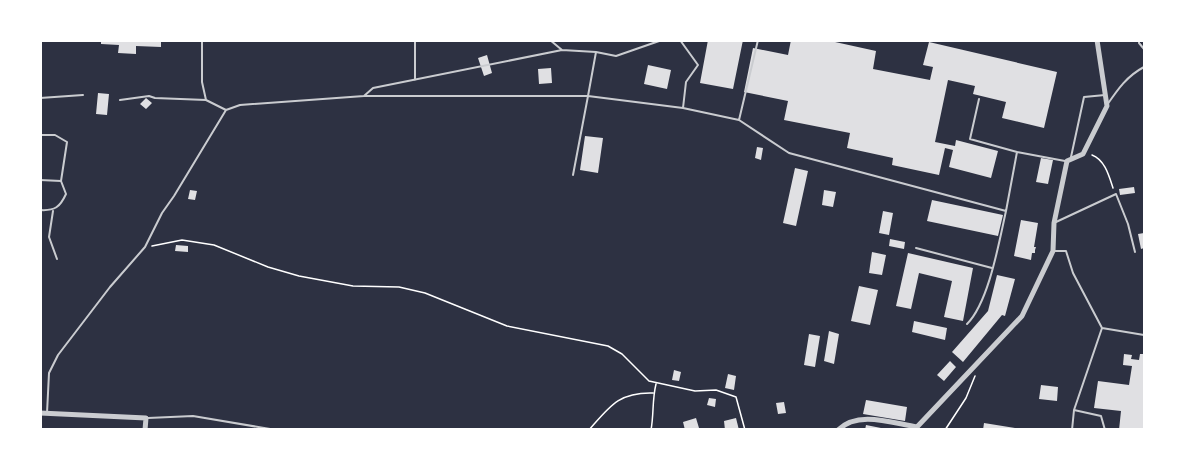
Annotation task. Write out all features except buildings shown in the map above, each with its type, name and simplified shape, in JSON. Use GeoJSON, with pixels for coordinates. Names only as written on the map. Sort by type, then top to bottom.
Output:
{"type":"FeatureCollection","features":[{"type":"Feature","properties":{"kind":"street"},"geometry":{"type":"LineString","coordinates":[[838,429],[843,424],[860,418],[917,427],[1022,316],[1053,251],[1054,223],[1069,160],[1083,154],[1107,106],[1097,40]]}},
{"type":"Feature","properties":{"kind":"street"},"geometry":{"type":"LineString","coordinates":[[44,413],[146,418],[145,429]]}},
{"type":"Feature","properties":{"kind":"lane"},"geometry":{"type":"LineString","coordinates":[[202,40],[202,82],[206,100]]}},
{"type":"Feature","properties":{"kind":"lane"},"geometry":{"type":"LineString","coordinates":[[415,40],[415,80]]}},
{"type":"Feature","properties":{"kind":"lane"},"geometry":{"type":"LineString","coordinates":[[550,40],[562,50]]}},
{"type":"Feature","properties":{"kind":"lane"},"geometry":{"type":"LineString","coordinates":[[364,96],[373,88],[562,50],[616,56],[662,40]]}},
{"type":"Feature","properties":{"kind":"lane"},"geometry":{"type":"LineString","coordinates":[[680,40],[698,65],[686,82],[683,108]]}},
{"type":"Feature","properties":{"kind":"lane"},"geometry":{"type":"LineString","coordinates":[[739,120],[758,40]]}},
{"type":"Feature","properties":{"kind":"lane"},"geometry":{"type":"LineString","coordinates":[[1139,40],[1144,49]]}},
{"type":"Feature","properties":{"kind":"lane"},"geometry":{"type":"LineString","coordinates":[[573,175],[596,52]]}},
{"type":"Feature","properties":{"kind":"lane"},"geometry":{"type":"LineString","coordinates":[[1107,106],[1119,86],[1144,67]]}},
{"type":"Feature","properties":{"kind":"lane"},"geometry":{"type":"LineString","coordinates":[[40,98],[83,95]]}},
{"type":"Feature","properties":{"kind":"lane"},"geometry":{"type":"LineString","coordinates":[[980,99],[970,139],[1017,152],[1069,160],[1084,97],[1105,95]]}},
{"type":"Feature","properties":{"kind":"lane"},"geometry":{"type":"LineString","coordinates":[[120,99],[149,96],[206,100],[225,110]]}},
{"type":"Feature","properties":{"kind":"lane"},"geometry":{"type":"LineString","coordinates":[[44,413],[49,373],[58,355],[110,287],[145,247],[162,213],[225,110],[240,105],[364,96],[588,96],[683,108],[739,120],[789,153],[1006,211]]}},
{"type":"Feature","properties":{"kind":"lane"},"geometry":{"type":"LineString","coordinates":[[40,135],[55,135],[67,142],[61,181],[66,194],[61,205],[53,211],[40,210]]}},
{"type":"Feature","properties":{"kind":"lane"},"geometry":{"type":"LineString","coordinates":[[967,324],[976,315],[993,268],[1017,152]]}},
{"type":"Feature","properties":{"kind":"lane"},"geometry":{"type":"LineString","coordinates":[[40,180],[61,181]]}},
{"type":"Feature","properties":{"kind":"lane"},"geometry":{"type":"LineString","coordinates":[[1054,223],[1116,194],[1128,224],[1135,252]]}},
{"type":"Feature","properties":{"kind":"lane"},"geometry":{"type":"LineString","coordinates":[[53,211],[50,237],[57,259]]}},
{"type":"Feature","properties":{"kind":"lane"},"geometry":{"type":"LineString","coordinates":[[916,248],[993,268]]}},
{"type":"Feature","properties":{"kind":"lane"},"geometry":{"type":"LineString","coordinates":[[1053,251],[1066,251],[1073,273],[1102,328],[1074,410],[1072,429]]}},
{"type":"Feature","properties":{"kind":"lane"},"geometry":{"type":"LineString","coordinates":[[1102,328],[1144,335]]}},
{"type":"Feature","properties":{"kind":"lane"},"geometry":{"type":"LineString","coordinates":[[1074,410],[1101,416],[1105,429]]}},
{"type":"Feature","properties":{"kind":"lane"},"geometry":{"type":"LineString","coordinates":[[146,418],[193,416],[276,429]]}},
{"type":"Feature","properties":{"kind":"lane"},"geometry":{"type":"LineString","coordinates":[[237,429],[238,423]]}},
{"type":"Feature","properties":{"kind":"path"},"geometry":{"type":"LineString","coordinates":[[1083,154],[1098,157],[1104,165],[1116,194]]}},
{"type":"Feature","properties":{"kind":"path"},"geometry":{"type":"LineString","coordinates":[[145,247],[182,240],[214,245],[268,267],[299,276],[353,286],[399,287],[425,293],[507,326],[608,346],[622,354],[649,381],[656,384],[695,391],[716,390],[736,397],[745,429]]}},
{"type":"Feature","properties":{"kind":"path"},"geometry":{"type":"LineString","coordinates":[[945,429],[966,398],[977,371]]}},
{"type":"Feature","properties":{"kind":"path"},"geometry":{"type":"LineString","coordinates":[[651,429],[653,393],[656,384]]}},
{"type":"Feature","properties":{"kind":"path"},"geometry":{"type":"LineString","coordinates":[[589,429],[611,405],[635,392],[653,393]]}}]}
